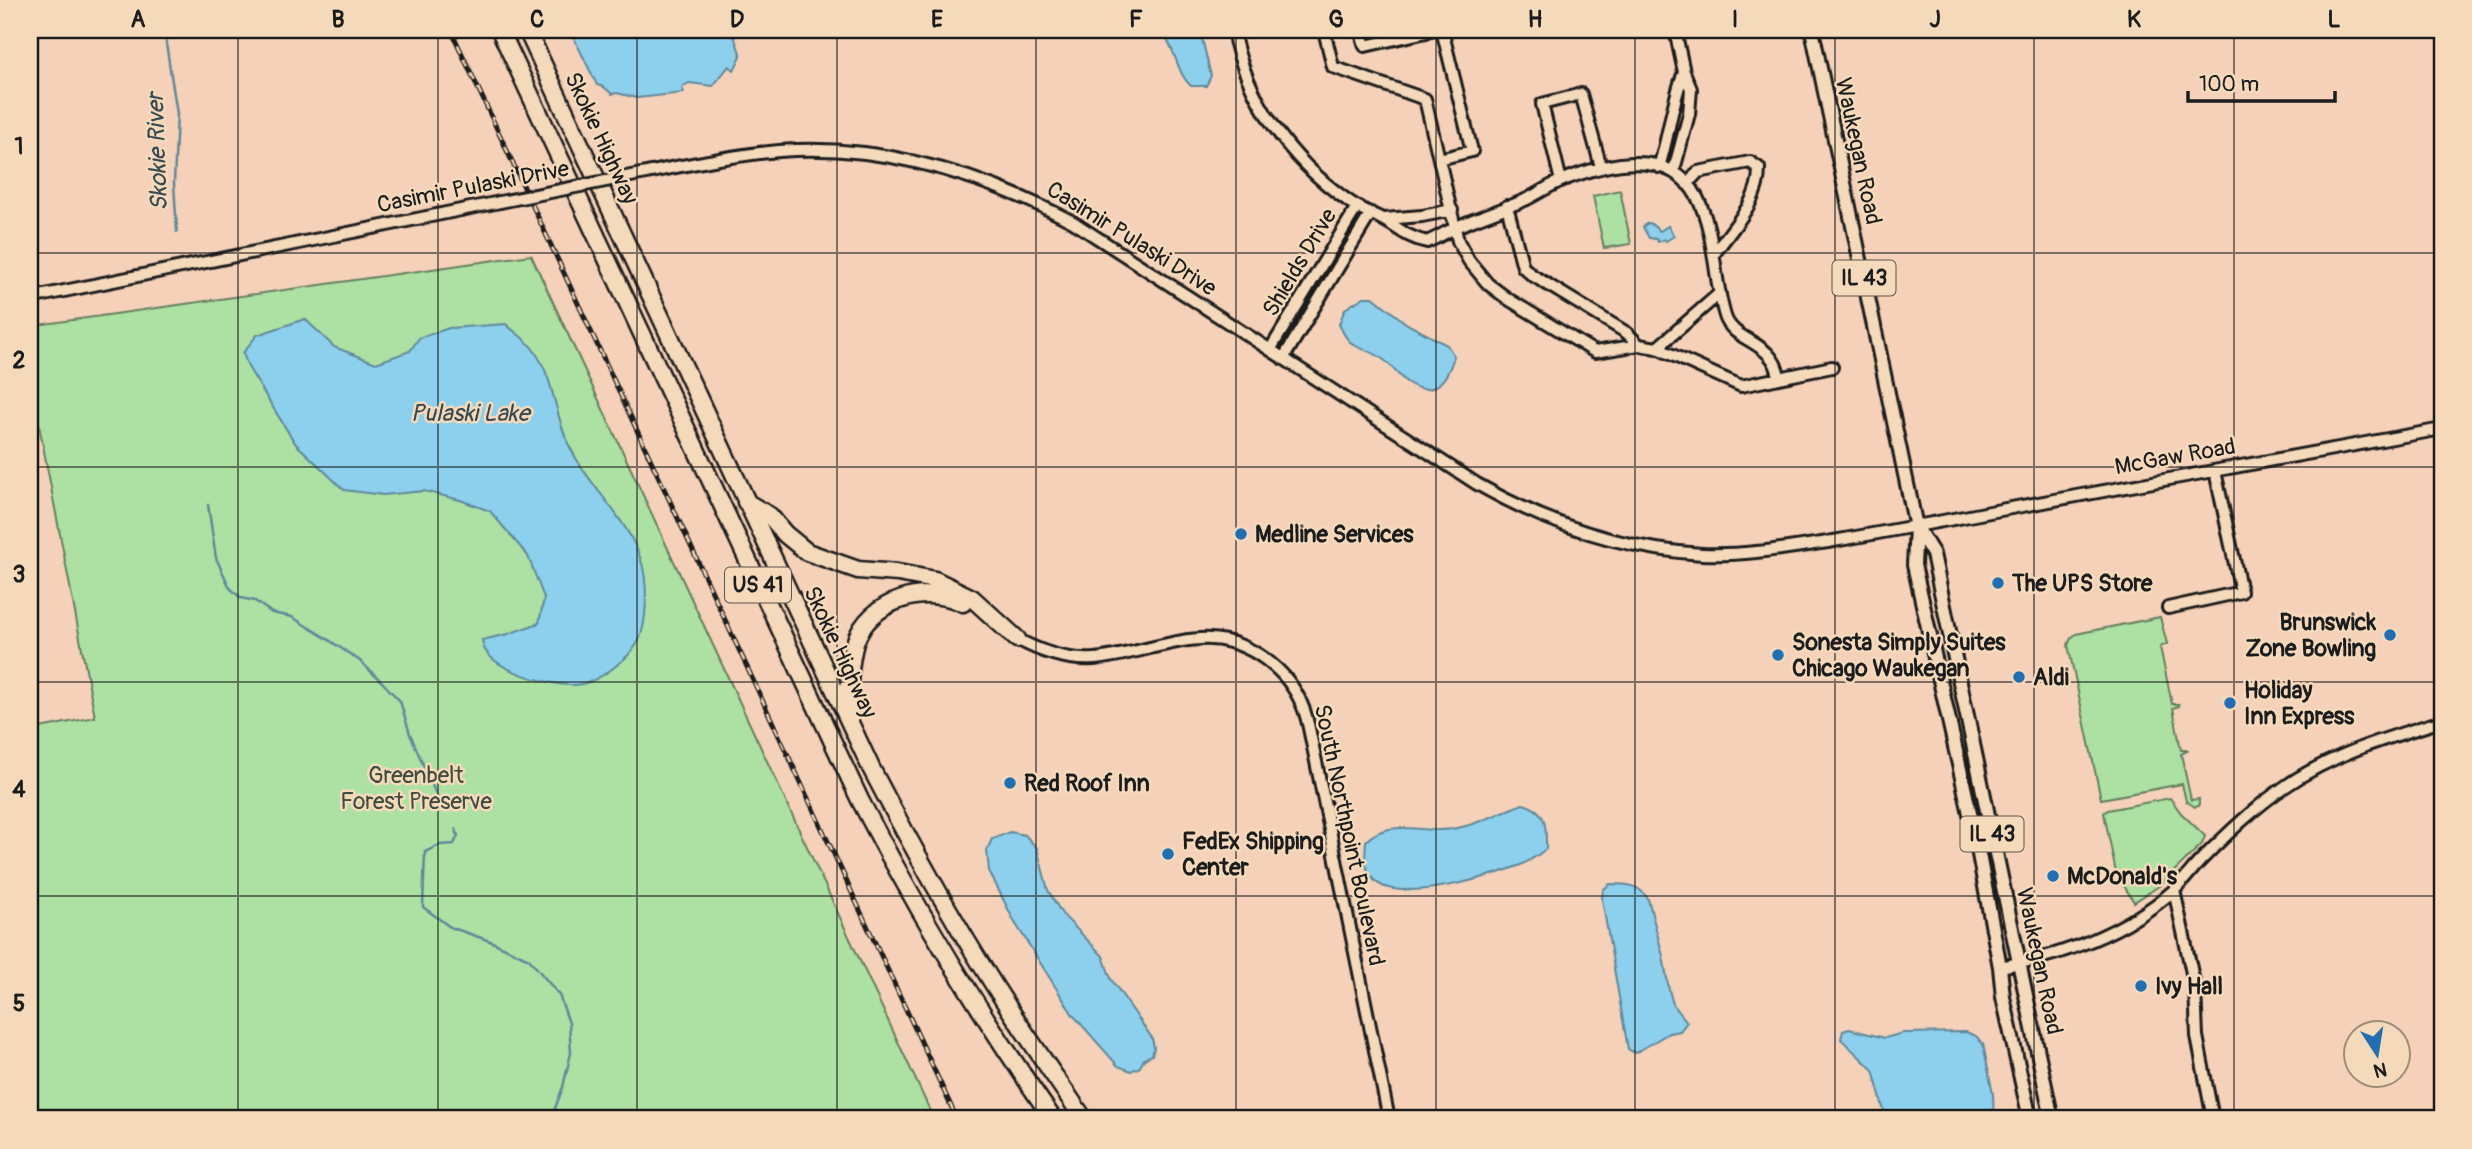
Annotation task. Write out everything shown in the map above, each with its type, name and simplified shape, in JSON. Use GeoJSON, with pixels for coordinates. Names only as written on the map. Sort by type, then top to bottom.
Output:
{"type":"FeatureCollection","features":[{"type":"Feature","properties":{"kind":"highway","name":"Skokie Highway"},"geometry":{"type":"LineString","coordinates":[[500,30],[860,800],[957,973],[1053,1119]]}},
{"type":"Feature","properties":{"kind":"highway","name":"Skokie Highway"},"geometry":{"type":"LineString","coordinates":[[527,30],[848,720],[905,834],[1005,1003],[1084,1119]]}},
{"type":"Feature","properties":{"kind":"highway"},"geometry":{"type":"LineString","coordinates":[[746,502],[770,516],[785,534],[807,552],[858,570],[898,573],[935,580],[972,597],[1017,639]]}},
{"type":"Feature","properties":{"kind":"highway"},"geometry":{"type":"LineString","coordinates":[[848,720],[851,663],[856,641],[865,625],[882,607],[918,595],[942,596],[960,601],[1017,639]]}},
{"type":"Feature","properties":{"kind":"main road","name":"Waukegan Road"},"geometry":{"type":"LineString","coordinates":[[1812,30],[1916,527],[1914,565],[1978,849],[2003,997],[2030,1119]]}},
{"type":"Feature","properties":{"kind":"main road","name":"Waukegan Road"},"geometry":{"type":"LineString","coordinates":[[1916,527],[1933,554],[2052,1119]]}},
{"type":"Feature","properties":{"kind":"street","name":"Shields Drive"},"geometry":{"type":"LineString","coordinates":[[1233,30],[1248,81],[1281,137],[1306,164],[1357,207],[1270,350]]}},
{"type":"Feature","properties":{"kind":"street"},"geometry":{"type":"LineString","coordinates":[[1324,30],[1333,67],[1424,99],[1458,241],[1469,261],[1488,284],[1508,299],[1595,352],[1639,345],[1657,348],[1741,386],[1832,368]]}},
{"type":"Feature","properties":{"kind":"street"},"geometry":{"type":"LineString","coordinates":[[1360,30],[1365,46],[1436,30]]}},
{"type":"Feature","properties":{"kind":"street"},"geometry":{"type":"LineString","coordinates":[[1439,159],[1472,151],[1442,30]]}},
{"type":"Feature","properties":{"kind":"street"},"geometry":{"type":"LineString","coordinates":[[1674,170],[1690,104],[1691,89],[1684,72],[1675,30]]}},
{"type":"Feature","properties":{"kind":"street"},"geometry":{"type":"LineString","coordinates":[[1659,167],[1684,72]]}},
{"type":"Feature","properties":{"kind":"street"},"geometry":{"type":"LineString","coordinates":[[1561,181],[1542,104],[1581,94],[1601,167]]}},
{"type":"Feature","properties":{"kind":"street"},"geometry":{"type":"LineString","coordinates":[[1675,102],[1690,104]]}},
{"type":"Feature","properties":{"kind":"street","name":"Casimir Pulaski Drive"},"geometry":{"type":"LineString","coordinates":[[30,298],[734,156],[782,151],[864,153],[968,175],[1007,189],[1073,222],[1495,495],[1538,515],[1605,539],[1649,548],[1703,554],[1756,552],[1916,527]]}},
{"type":"Feature","properties":{"kind":"street"},"geometry":{"type":"LineString","coordinates":[[1357,207],[1384,219],[1410,237],[1427,242],[1456,227],[1526,200],[1561,181],[1601,167],[1615,163],[1640,162],[1674,170],[1696,195],[1705,217],[1725,320],[1774,358],[1779,377]]}},
{"type":"Feature","properties":{"kind":"street"},"geometry":{"type":"LineString","coordinates":[[1687,184],[1698,172],[1750,162],[1759,168],[1760,184],[1755,196],[1714,254]]}},
{"type":"Feature","properties":{"kind":"street"},"geometry":{"type":"LineString","coordinates":[[1507,206],[1524,267],[1532,275],[1627,333],[1639,345]]}},
{"type":"Feature","properties":{"kind":"street"},"geometry":{"type":"LineString","coordinates":[[1384,219],[1452,210]]}},
{"type":"Feature","properties":{"kind":"street","name":"Shields Drive"},"geometry":{"type":"LineString","coordinates":[[1283,359],[1371,213]]}},
{"type":"Feature","properties":{"kind":"street"},"geometry":{"type":"LineString","coordinates":[[1657,348],[1720,293]]}},
{"type":"Feature","properties":{"kind":"street","name":"McGaw Road"},"geometry":{"type":"LineString","coordinates":[[1916,527],[2442,429]]}},
{"type":"Feature","properties":{"kind":"street"},"geometry":{"type":"LineString","coordinates":[[2168,608],[2241,592],[2215,471]]}},
{"type":"Feature","properties":{"kind":"street","name":"South Northpoint Boulevard"},"geometry":{"type":"LineString","coordinates":[[1017,639],[1040,652],[1094,659],[1210,639],[1230,642],[1258,653],[1290,684],[1303,706],[1313,747],[1390,1119]]}},
{"type":"Feature","properties":{"kind":"street"},"geometry":{"type":"LineString","coordinates":[[2000,967],[2057,954],[2095,939],[2134,918],[2174,890],[2256,807],[2315,767],[2395,735],[2442,721]]}},
{"type":"Feature","properties":{"kind":"street"},"geometry":{"type":"LineString","coordinates":[[2174,890],[2195,987],[2197,1036],[2213,1119]]}},
{"type":"Feature","properties":{"kind":"green space"},"geometry":{"type":"Polygon","coordinates":[[[1620,190],[1631,244],[1604,248],[1593,196],[1620,190]]]}},
{"type":"Feature","properties":{"kind":"green space","name":"Greenbelt Forest Preserve"},"geometry":{"type":"Polygon","coordinates":[[[531,255],[934,1119],[30,1119],[30,730],[95,717],[30,378],[30,326],[531,255]]]}},
{"type":"Feature","properties":{"kind":"green space"},"geometry":{"type":"Polygon","coordinates":[[[2160,617],[2167,644],[2160,647],[2172,704],[2179,704],[2173,708],[2181,750],[2189,750],[2181,754],[2191,800],[2199,799],[2199,806],[2195,807],[2186,801],[2182,784],[2101,799],[2068,645],[2076,634],[2160,617]]]}},
{"type":"Feature","properties":{"kind":"green space"},"geometry":{"type":"Polygon","coordinates":[[[2170,798],[2205,836],[2202,844],[2159,886],[2134,902],[2116,873],[2104,813],[2170,798]]]}},
{"type":"Feature","properties":{"kind":"water"},"geometry":{"type":"Polygon","coordinates":[[[570,30],[732,30],[741,56],[734,70],[729,66],[713,86],[689,83],[682,87],[684,93],[637,98],[612,94],[597,85],[570,30]]]}},
{"type":"Feature","properties":{"kind":"water"},"geometry":{"type":"Polygon","coordinates":[[[1157,30],[1200,30],[1211,76],[1206,86],[1191,86],[1185,80],[1172,49],[1157,30]]]}},
{"type":"Feature","properties":{"kind":"water"},"geometry":{"type":"Polygon","coordinates":[[[1650,223],[1660,231],[1668,226],[1674,236],[1658,242],[1649,238],[1643,227],[1650,223]]]}},
{"type":"Feature","properties":{"kind":"water"},"geometry":{"type":"Polygon","coordinates":[[[1364,297],[1373,297],[1407,324],[1447,345],[1454,356],[1448,372],[1439,384],[1433,388],[1417,388],[1405,381],[1377,355],[1349,340],[1339,324],[1345,309],[1364,297]]]}},
{"type":"Feature","properties":{"kind":"water","name":"Pulaski Lake"},"geometry":{"type":"Polygon","coordinates":[[[305,319],[334,347],[376,363],[410,351],[419,338],[449,328],[506,324],[527,342],[540,360],[550,383],[568,443],[585,473],[626,529],[641,560],[646,591],[645,615],[641,636],[627,656],[596,679],[571,685],[529,677],[492,658],[484,649],[482,640],[539,623],[544,598],[528,556],[490,511],[424,491],[383,495],[344,490],[295,443],[248,367],[243,353],[257,335],[305,319]]]}},
{"type":"Feature","properties":{"kind":"water"},"geometry":{"type":"Polygon","coordinates":[[[1523,804],[1537,810],[1544,820],[1546,849],[1522,864],[1467,882],[1423,889],[1403,890],[1387,887],[1375,881],[1368,872],[1366,841],[1382,831],[1461,827],[1523,804]]]}},
{"type":"Feature","properties":{"kind":"water"},"geometry":{"type":"Polygon","coordinates":[[[1010,832],[1025,835],[1037,848],[1048,890],[1062,914],[1103,956],[1111,979],[1152,1038],[1152,1055],[1144,1059],[1140,1067],[1131,1071],[1118,1066],[1073,1015],[1014,921],[989,871],[987,850],[992,839],[1010,832]]]}},
{"type":"Feature","properties":{"kind":"water"},"geometry":{"type":"Polygon","coordinates":[[[1610,884],[1636,888],[1648,899],[1673,1004],[1687,1022],[1680,1031],[1669,1033],[1635,1053],[1628,1049],[1602,899],[1603,890],[1610,884]]]}},
{"type":"Feature","properties":{"kind":"water"},"geometry":{"type":"Polygon","coordinates":[[[1849,1029],[1885,1038],[1903,1033],[1966,1032],[1976,1036],[1983,1044],[1993,1094],[1994,1119],[1886,1119],[1873,1070],[1841,1039],[1843,1031],[1849,1029]]]}},
{"type":"Feature","properties":{"kind":"waterway","name":"Skokie River"},"geometry":{"type":"LineString","coordinates":[[164,30],[177,114],[174,183],[177,232]]}},
{"type":"Feature","properties":{"kind":"waterway","name":"Skokie River"},"geometry":{"type":"LineString","coordinates":[[208,505],[216,558],[230,588],[241,598],[255,601],[272,613],[292,617],[326,638],[360,661],[382,682],[400,701],[410,734],[438,799]]}},
{"type":"Feature","properties":{"kind":"waterway","name":"Skokie River"},"geometry":{"type":"LineString","coordinates":[[456,829],[458,836],[454,844],[440,845],[425,852],[423,907],[450,927],[529,959],[559,995],[569,1023],[571,1053],[563,1087],[551,1119]]}},
{"type":"Feature","properties":{"kind":"railway"},"geometry":{"type":"LineString","coordinates":[[451,30],[957,1119]]}},
{"type":"Feature","properties":{"kind":"place","name":"Medline Services"},"geometry":{"type":"Point","coordinates":[1241,534]}},
{"type":"Feature","properties":{"kind":"place","name":"The UPS Store"},"geometry":{"type":"Point","coordinates":[1998,583]}},
{"type":"Feature","properties":{"kind":"place","name":"Brunswick Zone Bowling"},"geometry":{"type":"Point","coordinates":[2390,635]}},
{"type":"Feature","properties":{"kind":"place","name":"Sonesta Simply Suites Chicago Waukegan"},"geometry":{"type":"Point","coordinates":[1778,655]}},
{"type":"Feature","properties":{"kind":"place","name":"Aldi"},"geometry":{"type":"Point","coordinates":[2019,677]}},
{"type":"Feature","properties":{"kind":"place","name":"Holiday Inn Express"},"geometry":{"type":"Point","coordinates":[2230,703]}},
{"type":"Feature","properties":{"kind":"place","name":"Red Roof Inn"},"geometry":{"type":"Point","coordinates":[1010,783]}},
{"type":"Feature","properties":{"kind":"place","name":"FedEx Shipping Center"},"geometry":{"type":"Point","coordinates":[1168,854]}},
{"type":"Feature","properties":{"kind":"place","name":"McDonald's"},"geometry":{"type":"Point","coordinates":[2053,876]}},
{"type":"Feature","properties":{"kind":"place","name":"Ivy Hall"},"geometry":{"type":"Point","coordinates":[2141,986]}}]}
